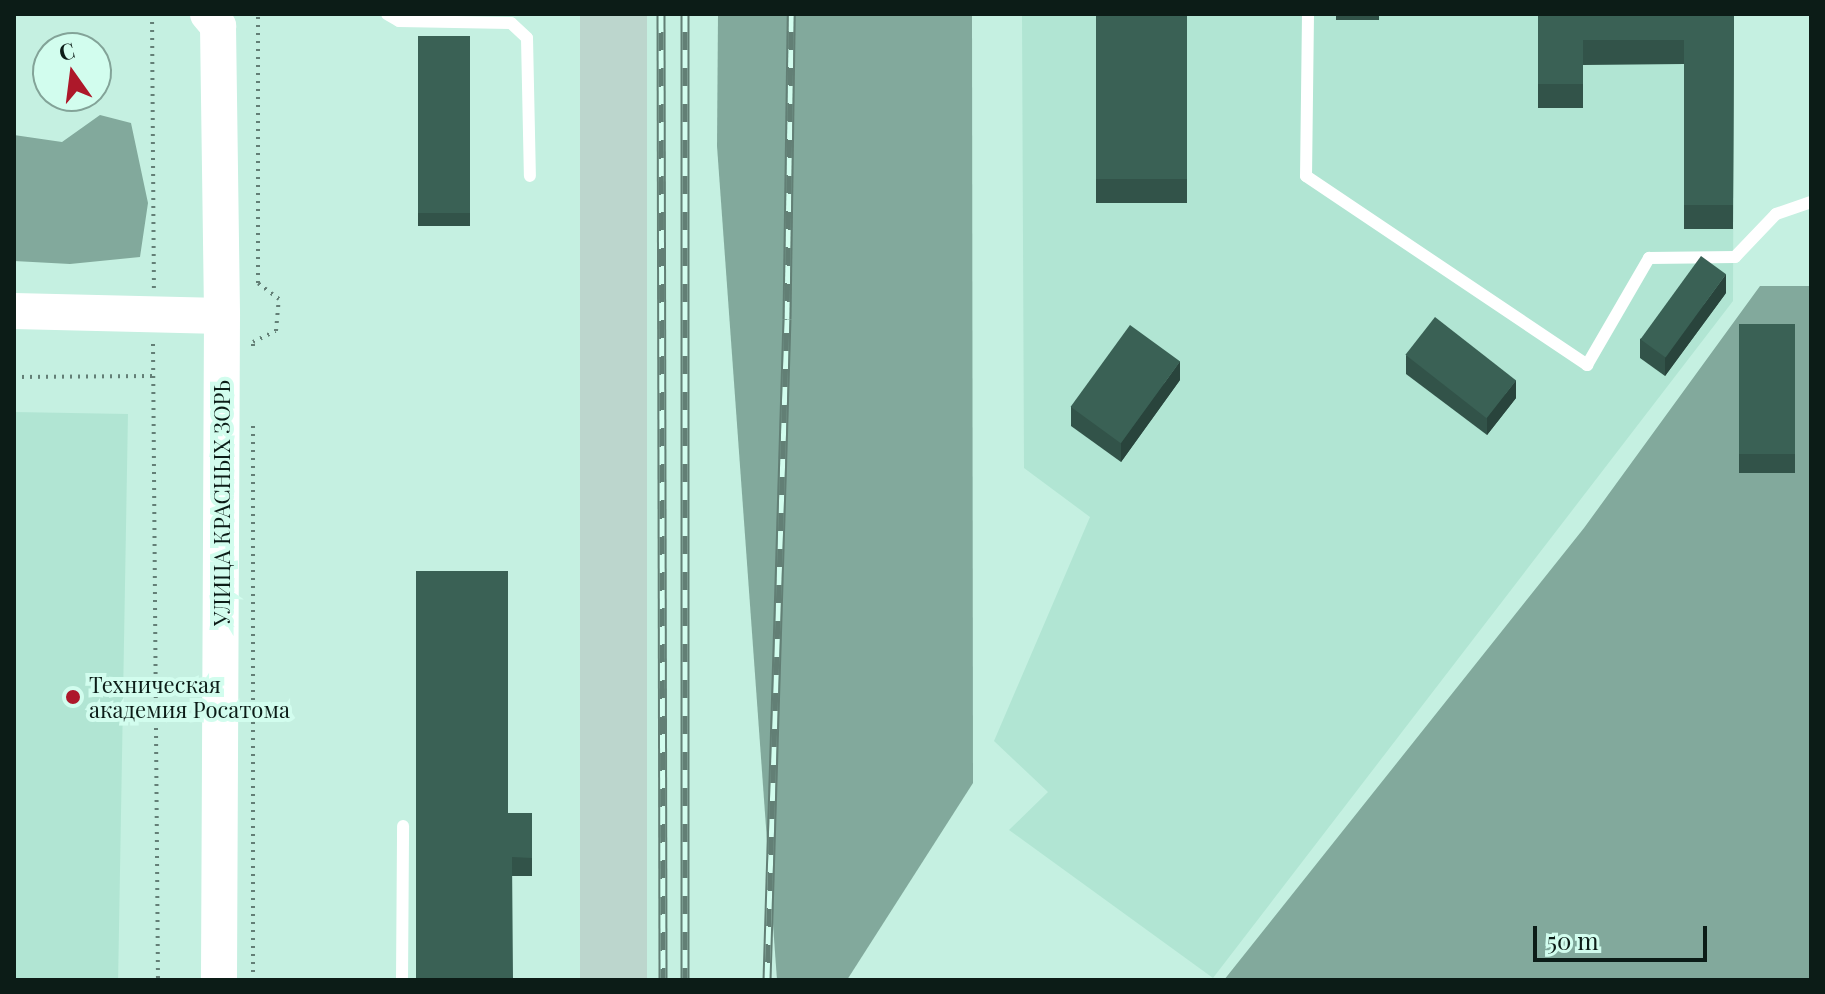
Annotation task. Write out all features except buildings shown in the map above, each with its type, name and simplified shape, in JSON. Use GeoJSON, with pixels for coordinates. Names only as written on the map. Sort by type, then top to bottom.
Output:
{"type":"FeatureCollection","features":[{"type":"Feature","properties":{"kind":"street","name":"УЛИЦА КРАСНЫХ ЗОРЬ"},"geometry":{"type":"LineString","coordinates":[[213,20],[222,316],[219,980]]}},
{"type":"Feature","properties":{"kind":"street"},"geometry":{"type":"LineString","coordinates":[[14,311],[154,311],[222,316]]}},
{"type":"Feature","properties":{"kind":"lane"},"geometry":{"type":"LineString","coordinates":[[387,14],[399,21],[511,23],[527,38],[530,176]]}},
{"type":"Feature","properties":{"kind":"lane"},"geometry":{"type":"LineString","coordinates":[[1308,14],[1306,176],[1587,365],[1649,258],[1735,257],[1776,214],[1811,202]]}},
{"type":"Feature","properties":{"kind":"lane"},"geometry":{"type":"LineString","coordinates":[[402,980],[403,826]]}},
{"type":"Feature","properties":{"kind":"path"},"geometry":{"type":"LineString","coordinates":[[152,14],[158,980]]}},
{"type":"Feature","properties":{"kind":"path"},"geometry":{"type":"LineString","coordinates":[[253,358],[253,342],[276,331],[279,299],[258,283],[258,14]]}},
{"type":"Feature","properties":{"kind":"path"},"geometry":{"type":"LineString","coordinates":[[14,377],[152,376]]}},
{"type":"Feature","properties":{"kind":"path"},"geometry":{"type":"LineString","coordinates":[[253,422],[253,980]]}},
{"type":"Feature","properties":{"kind":"shaded area"},"geometry":{"type":"Polygon","coordinates":[[[580,14],[647,14],[647,980],[580,980],[580,14]]]}},
{"type":"Feature","properties":{"kind":"shaded area"},"geometry":{"type":"Polygon","coordinates":[[[718,14],[972,14],[973,783],[847,980],[777,980],[717,146],[718,14]]]}},
{"type":"Feature","properties":{"kind":"shaded area"},"geometry":{"type":"Polygon","coordinates":[[[1022,14],[1734,14],[1733,301],[1213,978],[1009,830],[1048,792],[994,741],[1090,517],[1024,468],[1022,14]]]}},
{"type":"Feature","properties":{"kind":"shaded area"},"geometry":{"type":"Polygon","coordinates":[[[100,115],[131,123],[148,203],[140,257],[70,264],[14,261],[14,135],[62,142],[100,115]]]}},
{"type":"Feature","properties":{"kind":"shaded area"},"geometry":{"type":"Polygon","coordinates":[[[1760,286],[1811,286],[1811,980],[1224,980],[1584,528],[1760,286]]]}},
{"type":"Feature","properties":{"kind":"shaded area","name":"Техническая академия Росатома"},"geometry":{"type":"Polygon","coordinates":[[[14,412],[128,414],[118,980],[14,980],[14,412]]]}},
{"type":"Feature","properties":{"kind":"railway"},"geometry":{"type":"LineString","coordinates":[[661,14],[663,980]]}},
{"type":"Feature","properties":{"kind":"railway"},"geometry":{"type":"LineString","coordinates":[[685,14],[685,980]]}},
{"type":"Feature","properties":{"kind":"railway"},"geometry":{"type":"LineString","coordinates":[[767,980],[787,319],[791,14]]}},
{"type":"Feature","properties":{"kind":"place","name":"Техническая академия Росатома"},"geometry":{"type":"Point","coordinates":[73,697]}}]}
